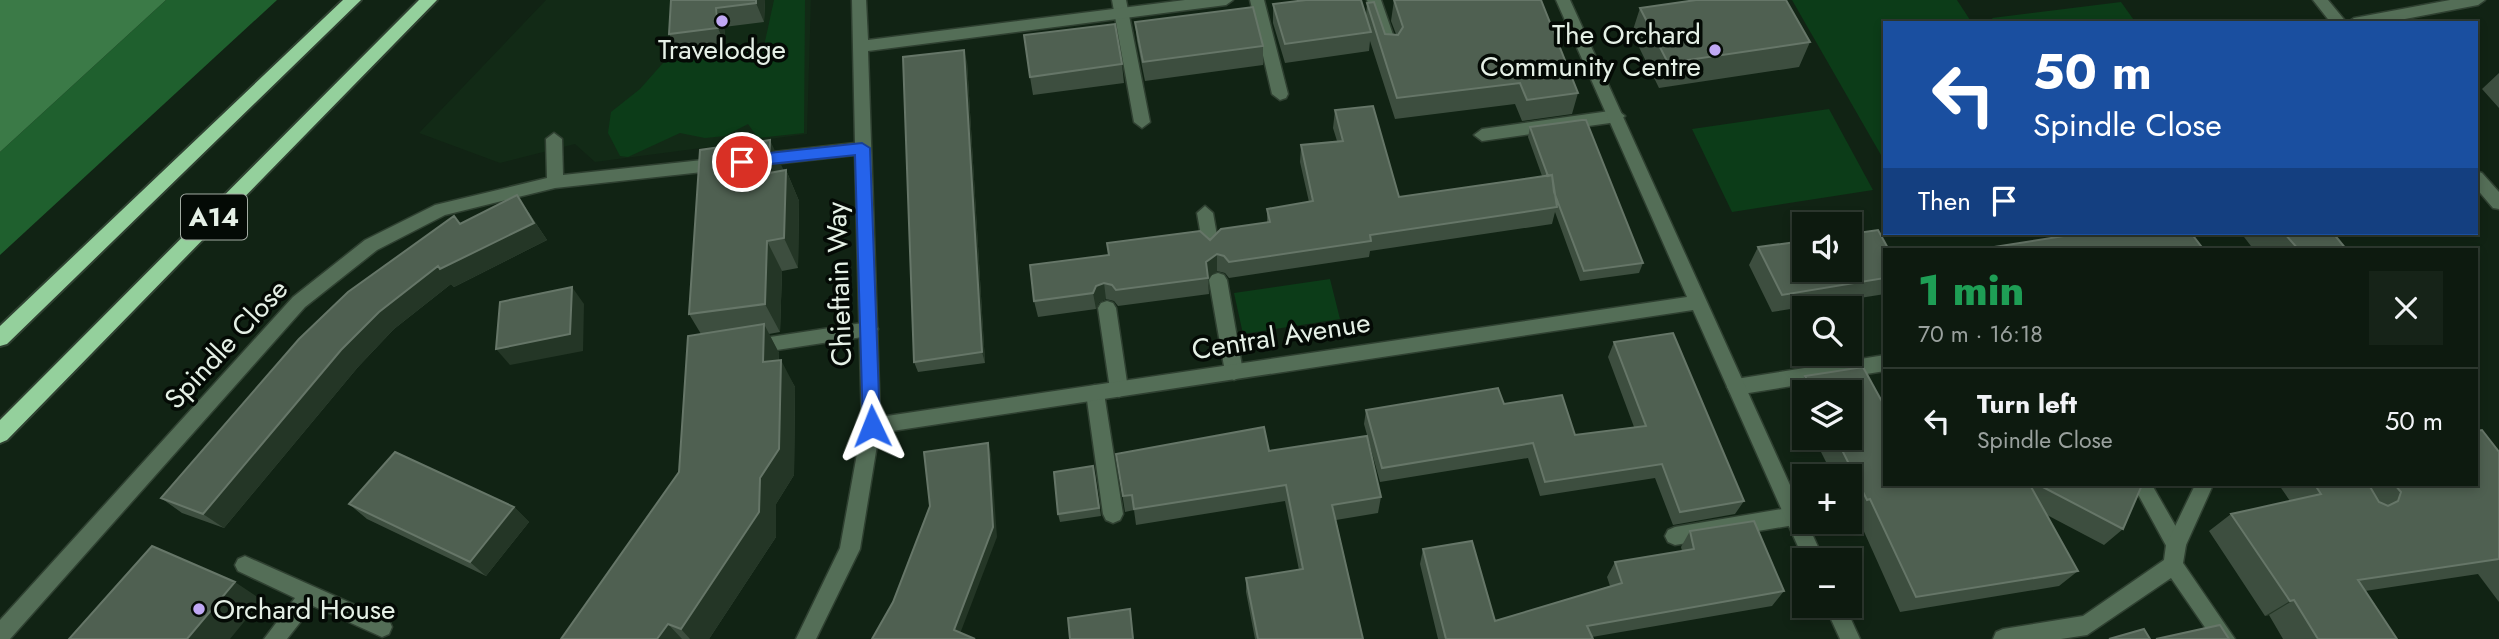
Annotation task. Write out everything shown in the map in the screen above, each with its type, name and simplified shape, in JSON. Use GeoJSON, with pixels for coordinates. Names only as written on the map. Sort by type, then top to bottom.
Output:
{"type":"FeatureCollection","features":[{"type":"Feature","properties":{"kind":"highway","name":"A14"},"geometry":{"type":"LineString","coordinates":[[0,338],[353,0]]}},
{"type":"Feature","properties":{"kind":"highway","name":"A14"},"geometry":{"type":"LineString","coordinates":[[0,434],[429,0]]}},
{"type":"Feature","properties":{"kind":"street","name":"Chieftain Way"},"geometry":{"type":"LineString","coordinates":[[806,639],[850,549],[872,426],[859,0]]}},
{"type":"Feature","properties":{"kind":"street"},"geometry":{"type":"LineString","coordinates":[[861,46],[1120,7],[1226,0]]}},
{"type":"Feature","properties":{"kind":"street"},"geometry":{"type":"LineString","coordinates":[[1257,0],[1280,94]]}},
{"type":"Feature","properties":{"kind":"street"},"geometry":{"type":"LineString","coordinates":[[1374,0],[1390,49]]}},
{"type":"Feature","properties":{"kind":"street"},"geometry":{"type":"LineString","coordinates":[[1563,0],[1792,511]]}},
{"type":"Feature","properties":{"kind":"street"},"geometry":{"type":"LineString","coordinates":[[2320,0],[2338,21]]}},
{"type":"Feature","properties":{"kind":"street"},"geometry":{"type":"LineString","coordinates":[[2365,21],[2478,0]]}},
{"type":"Feature","properties":{"kind":"street"},"geometry":{"type":"LineString","coordinates":[[1120,7],[1142,122]]}},
{"type":"Feature","properties":{"kind":"street"},"geometry":{"type":"LineString","coordinates":[[1482,135],[1617,116]]}},
{"type":"Feature","properties":{"kind":"street"},"geometry":{"type":"LineString","coordinates":[[554,139],[555,182]]}},
{"type":"Feature","properties":{"kind":"street","name":"Spindle Close"},"geometry":{"type":"LineString","coordinates":[[0,635],[299,302],[371,245],[442,209],[555,182],[862,148]]}},
{"type":"Feature","properties":{"kind":"street"},"geometry":{"type":"LineString","coordinates":[[2478,179],[2499,203]]}},
{"type":"Feature","properties":{"kind":"street"},"geometry":{"type":"LineString","coordinates":[[1205,213],[1211,247]]}},
{"type":"Feature","properties":{"kind":"street"},"geometry":{"type":"LineString","coordinates":[[1218,280],[1234,372]]}},
{"type":"Feature","properties":{"kind":"street","name":"Central Avenue"},"geometry":{"type":"LineString","coordinates":[[872,426],[1699,302]]}},
{"type":"Feature","properties":{"kind":"street"},"geometry":{"type":"LineString","coordinates":[[1107,308],[1119,389]]}},
{"type":"Feature","properties":{"kind":"street"},"geometry":{"type":"LineString","coordinates":[[733,350],[869,329]]}},
{"type":"Feature","properties":{"kind":"street"},"geometry":{"type":"LineString","coordinates":[[1737,387],[1883,363]]}},
{"type":"Feature","properties":{"kind":"street"},"geometry":{"type":"LineString","coordinates":[[1095,393],[1113,514]]}},
{"type":"Feature","properties":{"kind":"street"},"geometry":{"type":"LineString","coordinates":[[2142,486],[2174,555],[2225,639]]}},
{"type":"Feature","properties":{"kind":"street"},"geometry":{"type":"LineString","coordinates":[[2003,639],[2087,625],[2174,555],[2204,486]]}},
{"type":"Feature","properties":{"kind":"street"},"geometry":{"type":"LineString","coordinates":[[1675,536],[1792,516]]}},
{"type":"Feature","properties":{"kind":"street"},"geometry":{"type":"LineString","coordinates":[[245,565],[382,627]]}},
{"type":"Feature","properties":{"kind":"street"},"geometry":{"type":"LineString","coordinates":[[274,639],[310,595]]}},
{"type":"Feature","properties":{"kind":"street"},"geometry":{"type":"LineString","coordinates":[[1840,618],[1850,639]]}},
{"type":"Feature","properties":{"kind":"shaded area"},"geometry":{"type":"Polygon","coordinates":[[[0,0],[166,0],[0,152],[0,0]]]}},
{"type":"Feature","properties":{"kind":"shaded area"},"geometry":{"type":"Polygon","coordinates":[[[166,0],[277,0],[0,255],[0,152],[166,0]]]}},
{"type":"Feature","properties":{"kind":"shaded area"},"geometry":{"type":"Polygon","coordinates":[[[546,0],[811,0],[807,134],[595,162],[575,144],[500,163],[419,133],[546,0]]]}},
{"type":"Feature","properties":{"kind":"shaded area"},"geometry":{"type":"Polygon","coordinates":[[[774,0],[805,0],[804,133],[758,138],[748,124],[725,136],[705,138],[680,133],[628,157],[620,156],[608,133],[611,112],[640,89],[663,63],[764,46],[774,0]]]}},
{"type":"Feature","properties":{"kind":"shaded area"},"geometry":{"type":"Polygon","coordinates":[[[1792,0],[1957,0],[1971,21],[1883,21],[1883,159],[1792,0]]]}},
{"type":"Feature","properties":{"kind":"shaded area"},"geometry":{"type":"Polygon","coordinates":[[[2121,2],[2135,21],[1994,21],[1992,18],[2121,2]]]}},
{"type":"Feature","properties":{"kind":"shaded area"},"geometry":{"type":"Polygon","coordinates":[[[1829,109],[1873,190],[1732,212],[1692,129],[1829,109]]]}},
{"type":"Feature","properties":{"kind":"shaded area"},"geometry":{"type":"Polygon","coordinates":[[[1330,279],[1340,319],[1243,334],[1234,293],[1330,279]]]}},
{"type":"Feature","properties":{"kind":"building"},"geometry":{"type":"Polygon","coordinates":[[[671,0],[756,0],[756,3],[716,8],[718,28],[669,34],[671,0]]]}},
{"type":"Feature","properties":{"kind":"building"},"geometry":{"type":"Polygon","coordinates":[[[1306,0],[1361,0],[1371,32],[1285,44],[1273,4],[1306,0]]]}},
{"type":"Feature","properties":{"kind":"building"},"geometry":{"type":"Polygon","coordinates":[[[1394,0],[1541,0],[1578,93],[1527,100],[1520,83],[1397,98],[1367,3],[1374,2],[1385,34],[1398,35],[1403,27],[1394,0]]]}},
{"type":"Feature","properties":{"kind":"building"},"geometry":{"type":"Polygon","coordinates":[[[1696,0],[1786,0],[1810,42],[1668,63],[1640,8],[1696,0]]]}},
{"type":"Feature","properties":{"kind":"building"},"geometry":{"type":"Polygon","coordinates":[[[1253,7],[1263,46],[1143,62],[1135,22],[1253,7]]]}},
{"type":"Feature","properties":{"kind":"building"},"geometry":{"type":"Polygon","coordinates":[[[1115,24],[1122,64],[1030,77],[1024,35],[1115,24]]]}},
{"type":"Feature","properties":{"kind":"building"},"geometry":{"type":"Polygon","coordinates":[[[964,50],[982,352],[914,362],[903,57],[964,50]]]}},
{"type":"Feature","properties":{"kind":"building"},"geometry":{"type":"Polygon","coordinates":[[[1373,106],[1399,197],[1552,175],[1557,207],[1370,235],[1371,241],[1229,262],[1224,256],[1217,254],[1206,262],[1208,278],[1116,290],[1112,285],[1104,283],[1096,286],[1093,293],[1034,301],[1030,265],[1109,255],[1107,243],[1200,231],[1210,240],[1221,229],[1270,222],[1267,209],[1313,201],[1301,145],[1343,141],[1335,110],[1373,106]]]}},
{"type":"Feature","properties":{"kind":"building"},"geometry":{"type":"Polygon","coordinates":[[[1586,120],[1643,263],[1584,271],[1554,192],[1552,175],[1548,176],[1530,127],[1586,120]]]}},
{"type":"Feature","properties":{"kind":"building"},"geometry":{"type":"Polygon","coordinates":[[[770,140],[769,173],[786,170],[784,238],[767,241],[765,304],[689,314],[700,150],[770,140]]]}},
{"type":"Feature","properties":{"kind":"building"},"geometry":{"type":"Polygon","coordinates":[[[517,195],[534,223],[440,269],[438,266],[379,312],[341,350],[203,514],[161,498],[299,339],[348,292],[454,216],[460,224],[517,195]]]}},
{"type":"Feature","properties":{"kind":"building"},"geometry":{"type":"Polygon","coordinates":[[[1878,230],[1888,248],[1883,248],[1883,278],[1862,282],[1862,232],[1878,230]]]}},
{"type":"Feature","properties":{"kind":"building"},"geometry":{"type":"Polygon","coordinates":[[[2070,235],[2193,235],[2202,248],[1988,248],[2070,235]]]}},
{"type":"Feature","properties":{"kind":"building"},"geometry":{"type":"Polygon","coordinates":[[[2286,235],[2335,235],[2345,248],[2297,248],[2286,235]]]}},
{"type":"Feature","properties":{"kind":"building"},"geometry":{"type":"Polygon","coordinates":[[[1792,243],[1792,282],[1861,282],[1782,295],[1758,247],[1792,243]]]}},
{"type":"Feature","properties":{"kind":"building"},"geometry":{"type":"Polygon","coordinates":[[[572,287],[570,334],[496,349],[500,302],[572,287]]]}},
{"type":"Feature","properties":{"kind":"building"},"geometry":{"type":"Polygon","coordinates":[[[764,324],[763,362],[781,360],[779,449],[760,478],[759,512],[681,629],[668,624],[657,639],[561,639],[679,472],[688,336],[764,324]]]}},
{"type":"Feature","properties":{"kind":"building"},"geometry":{"type":"Polygon","coordinates":[[[1673,333],[1744,501],[1680,512],[1662,464],[1545,482],[1533,443],[1382,468],[1366,410],[1498,388],[1504,404],[1562,395],[1575,435],[1646,426],[1614,342],[1673,333]]]}},
{"type":"Feature","properties":{"kind":"building"},"geometry":{"type":"Polygon","coordinates":[[[1863,367],[1883,403],[1883,486],[2031,486],[2078,571],[1916,597],[1870,499],[1867,500],[1862,490],[1862,464],[1849,464],[1842,450],[1862,450],[1862,380],[1807,380],[1805,376],[1863,367]]]}},
{"type":"Feature","properties":{"kind":"building"},"geometry":{"type":"Polygon","coordinates":[[[1264,427],[1269,451],[1367,436],[1381,497],[1332,505],[1363,639],[1258,639],[1246,578],[1303,569],[1286,485],[1134,509],[1132,495],[1123,496],[1116,454],[1264,427]]]}},
{"type":"Feature","properties":{"kind":"building"},"geometry":{"type":"Polygon","coordinates":[[[2482,430],[2499,452],[2499,559],[2358,580],[2397,639],[2318,639],[2294,600],[2290,601],[2231,514],[2321,494],[2316,486],[2370,486],[2379,502],[2388,506],[2398,501],[2401,492],[2396,486],[2478,486],[2478,431],[2482,430]]]}},
{"type":"Feature","properties":{"kind":"building"},"geometry":{"type":"Polygon","coordinates":[[[988,443],[993,527],[954,630],[975,639],[872,639],[893,602],[930,506],[924,452],[988,443]]]}},
{"type":"Feature","properties":{"kind":"building"},"geometry":{"type":"Polygon","coordinates":[[[395,452],[514,507],[470,562],[349,504],[395,452]]]}},
{"type":"Feature","properties":{"kind":"building"},"geometry":{"type":"Polygon","coordinates":[[[1093,466],[1099,508],[1058,514],[1054,472],[1093,466]]]}},
{"type":"Feature","properties":{"kind":"building"},"geometry":{"type":"Polygon","coordinates":[[[2041,486],[2142,486],[2123,529],[2041,486]]]}},
{"type":"Feature","properties":{"kind":"building"},"geometry":{"type":"Polygon","coordinates":[[[1754,521],[1784,591],[1587,626],[1593,639],[1446,639],[1423,549],[1472,541],[1495,621],[1622,583],[1615,562],[1694,549],[1690,531],[1754,521]]]}},
{"type":"Feature","properties":{"kind":"building"},"geometry":{"type":"Polygon","coordinates":[[[152,546],[235,582],[187,639],[69,639],[152,546]]]}},
{"type":"Feature","properties":{"kind":"building"},"geometry":{"type":"Polygon","coordinates":[[[1130,609],[1133,639],[1070,639],[1068,618],[1130,609]]]}},
{"type":"Feature","properties":{"kind":"building"},"geometry":{"type":"Polygon","coordinates":[[[2220,625],[2229,639],[2156,639],[2220,625]]]}},
{"type":"Feature","properties":{"kind":"building"},"geometry":{"type":"Polygon","coordinates":[[[2144,629],[2150,639],[2109,639],[2144,629]]]}},
{"type":"Feature","properties":{"kind":"place","name":"Travelodge"},"geometry":{"type":"Point","coordinates":[722,21]}},
{"type":"Feature","properties":{"kind":"place","name":"The Orchard Community Centre"},"geometry":{"type":"Point","coordinates":[1715,50]}},
{"type":"Feature","properties":{"kind":"place","name":"Orchard House"},"geometry":{"type":"Point","coordinates":[199,609]}},
{"type":"Feature","properties":{"kind":"route"},"geometry":{"type":"LineString","coordinates":[[742,162],[862,148],[872,426]]}}]}
